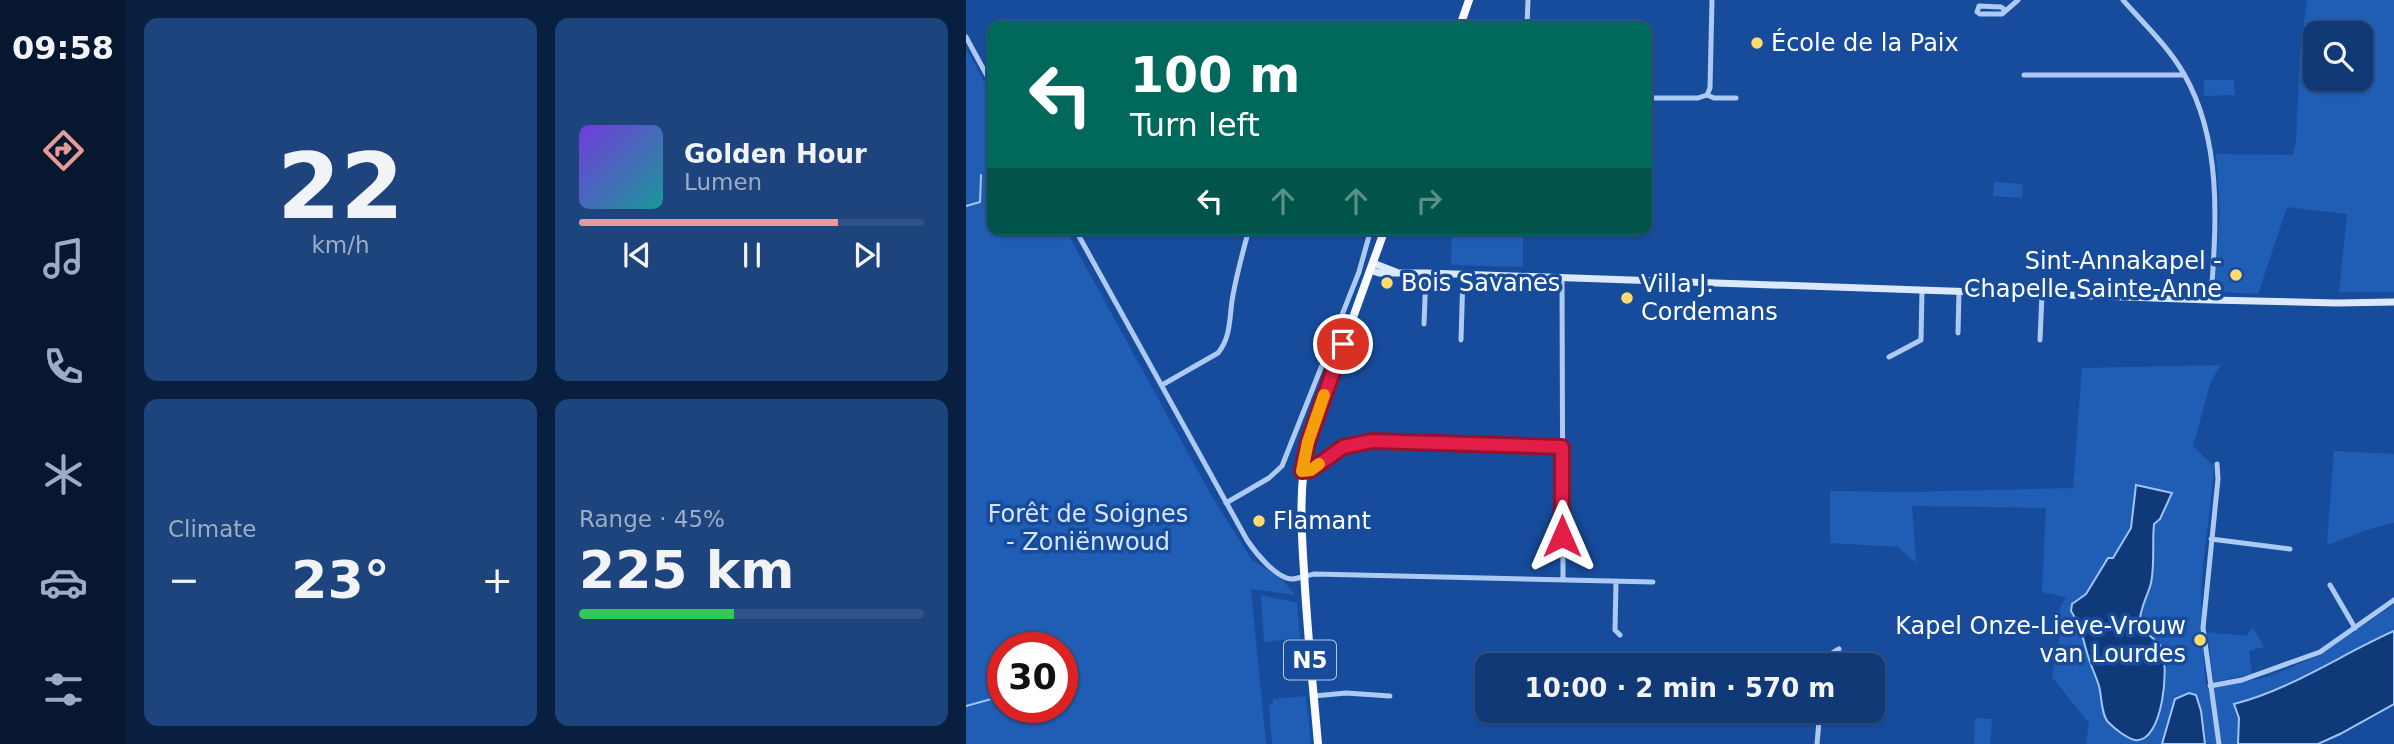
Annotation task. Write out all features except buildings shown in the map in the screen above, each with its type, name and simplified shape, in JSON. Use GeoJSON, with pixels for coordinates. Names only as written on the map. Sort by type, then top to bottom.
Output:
{"type":"FeatureCollection","features":[{"type":"Feature","properties":{"kind":"main road"},"geometry":{"type":"LineString","coordinates":[[1462,21],[1469,0]]}},
{"type":"Feature","properties":{"kind":"main road","name":"N5"},"geometry":{"type":"LineString","coordinates":[[1318,744],[1304,576],[1300,491],[1302,471],[1308,442],[1383,235]]}},
{"type":"Feature","properties":{"kind":"street"},"geometry":{"type":"LineString","coordinates":[[1527,21],[1528,0]]}},
{"type":"Feature","properties":{"kind":"street"},"geometry":{"type":"LineString","coordinates":[[1707,95],[1710,88],[1712,0]]}},
{"type":"Feature","properties":{"kind":"street"},"geometry":{"type":"LineString","coordinates":[[2005,10],[2018,0]]}},
{"type":"Feature","properties":{"kind":"street"},"geometry":{"type":"LineString","coordinates":[[2123,0],[2159,40],[2185,75],[2202,116],[2209,145],[2216,215],[2211,300]]}},
{"type":"Feature","properties":{"kind":"street"},"geometry":{"type":"LineString","coordinates":[[966,37],[987,76]]}},
{"type":"Feature","properties":{"kind":"street"},"geometry":{"type":"LineString","coordinates":[[2024,75],[2185,75]]}},
{"type":"Feature","properties":{"kind":"street"},"geometry":{"type":"LineString","coordinates":[[1652,98],[1698,98],[1707,95],[1714,98],[1736,97]]}},
{"type":"Feature","properties":{"kind":"street"},"geometry":{"type":"LineString","coordinates":[[1078,235],[1247,540],[1265,563],[1290,579],[1315,574],[1653,582]]}},
{"type":"Feature","properties":{"kind":"street"},"geometry":{"type":"LineString","coordinates":[[1162,385],[1218,354],[1224,346],[1231,319],[1232,298],[1248,235]]}},
{"type":"Feature","properties":{"kind":"street"},"geometry":{"type":"LineString","coordinates":[[1226,503],[1267,480],[1282,466],[1359,272],[1369,235]]}},
{"type":"Feature","properties":{"kind":"street"},"geometry":{"type":"LineString","coordinates":[[1372,267],[1397,272],[1562,278],[2211,300],[2394,302]]}},
{"type":"Feature","properties":{"kind":"street"},"geometry":{"type":"LineString","coordinates":[[1424,324],[1426,273]]}},
{"type":"Feature","properties":{"kind":"street"},"geometry":{"type":"LineString","coordinates":[[1461,340],[1463,274]]}},
{"type":"Feature","properties":{"kind":"street"},"geometry":{"type":"LineString","coordinates":[[1562,278],[1563,579]]}},
{"type":"Feature","properties":{"kind":"street"},"geometry":{"type":"LineString","coordinates":[[1889,357],[1920,340],[1922,290]]}},
{"type":"Feature","properties":{"kind":"street"},"geometry":{"type":"LineString","coordinates":[[1958,333],[1959,291]]}},
{"type":"Feature","properties":{"kind":"street"},"geometry":{"type":"LineString","coordinates":[[2040,340],[2042,294]]}},
{"type":"Feature","properties":{"kind":"street"},"geometry":{"type":"LineString","coordinates":[[1302,471],[1311,470],[1343,447],[1372,441],[1562,447]]}},
{"type":"Feature","properties":{"kind":"street"},"geometry":{"type":"LineString","coordinates":[[2217,464],[2218,479],[2203,628],[2219,744]]}},
{"type":"Feature","properties":{"kind":"street"},"geometry":{"type":"LineString","coordinates":[[2211,539],[2290,549]]}},
{"type":"Feature","properties":{"kind":"street"},"geometry":{"type":"LineString","coordinates":[[1616,582],[1615,630],[1620,635]]}},
{"type":"Feature","properties":{"kind":"street"},"geometry":{"type":"LineString","coordinates":[[2330,585],[2355,628]]}},
{"type":"Feature","properties":{"kind":"street"},"geometry":{"type":"LineString","coordinates":[[2210,686],[2242,680],[2303,660],[2320,652],[2394,600]]}},
{"type":"Feature","properties":{"kind":"street"},"geometry":{"type":"LineString","coordinates":[[1832,653],[1839,649]]}},
{"type":"Feature","properties":{"kind":"street"},"geometry":{"type":"LineString","coordinates":[[1314,696],[1346,693],[1390,696]]}},
{"type":"Feature","properties":{"kind":"street"},"geometry":{"type":"LineString","coordinates":[[1817,744],[1819,723]]}},
{"type":"Feature","properties":{"kind":"green space"},"geometry":{"type":"Polygon","coordinates":[[[2307,0],[2394,0],[2394,292],[2339,292],[2347,214],[2287,207],[2258,294],[2222,292],[2215,280],[2220,213],[2216,154],[2293,155],[2303,30],[2303,91],[2373,91],[2373,21],[2304,21],[2307,0]]]}},
{"type":"Feature","properties":{"kind":"green space","name":"Forêt de Soignes - Zoniënwoud"},"geometry":{"type":"Polygon","coordinates":[[[966,48],[987,87],[987,235],[1068,235],[1211,495],[1252,560],[1282,579],[1295,595],[1251,589],[1266,744],[966,744],[966,48]]]}},
{"type":"Feature","properties":{"kind":"green space"},"geometry":{"type":"Polygon","coordinates":[[[2204,80],[2234,80],[2235,95],[2204,96],[2204,80]]]}},
{"type":"Feature","properties":{"kind":"green space"},"geometry":{"type":"Polygon","coordinates":[[[1994,182],[2023,184],[2022,198],[1993,196],[1994,182]]]}},
{"type":"Feature","properties":{"kind":"green space"},"geometry":{"type":"Polygon","coordinates":[[[1452,235],[1523,235],[1523,267],[1451,265],[1452,235]]]}},
{"type":"Feature","properties":{"kind":"green space"},"geometry":{"type":"Polygon","coordinates":[[[2221,365],[2211,381],[2193,446],[2214,466],[2201,594],[2206,689],[2268,677],[2313,658],[2394,605],[2394,631],[2296,681],[2235,704],[2239,718],[2238,744],[2205,744],[2205,733],[2189,693],[2175,699],[2162,744],[2086,744],[2089,723],[2052,677],[2060,633],[2058,612],[2066,597],[2042,592],[2046,508],[1912,506],[1916,563],[1898,547],[1830,543],[1830,491],[2073,488],[2082,368],[2221,365]],[[2136,485],[2131,528],[2113,558],[2097,574],[2086,594],[2077,599],[2078,621],[2099,686],[2106,720],[2164,695],[2163,679],[2167,665],[2161,645],[2143,632],[2140,620],[2151,582],[2154,524],[2160,519],[2172,493],[2136,485]]]}},
{"type":"Feature","properties":{"kind":"green space"},"geometry":{"type":"Polygon","coordinates":[[[2334,451],[2394,454],[2394,523],[2327,545],[2334,451]]]}},
{"type":"Feature","properties":{"kind":"green space"},"geometry":{"type":"Polygon","coordinates":[[[1261,595],[1297,603],[1300,638],[1264,642],[1261,595]]]}},
{"type":"Feature","properties":{"kind":"green space"},"geometry":{"type":"Polygon","coordinates":[[[2253,628],[2264,647],[2249,651],[2252,674],[2214,682],[2207,632],[2246,636],[2253,628]]]}},
{"type":"Feature","properties":{"kind":"green space"},"geometry":{"type":"Polygon","coordinates":[[[1306,696],[1311,744],[1272,744],[1269,704],[1273,704],[1273,699],[1306,696]]]}},
{"type":"Feature","properties":{"kind":"green space"},"geometry":{"type":"Polygon","coordinates":[[[1975,718],[1992,719],[1990,744],[1974,744],[1975,718]]]}},
{"type":"Feature","properties":{"kind":"shaded area"},"geometry":{"type":"Polygon","coordinates":[[[2136,485],[2172,493],[2160,519],[2154,524],[2152,576],[2140,619],[2142,628],[2158,643],[2164,656],[2162,701],[2152,730],[2145,738],[2135,740],[2120,732],[2106,719],[2099,686],[2071,611],[2072,604],[2086,594],[2108,558],[2113,558],[2131,528],[2136,485]]]}},
{"type":"Feature","properties":{"kind":"shaded area"},"geometry":{"type":"Polygon","coordinates":[[[2394,631],[2394,704],[2318,744],[2238,744],[2239,718],[2234,704],[2296,681],[2394,631]]]}},
{"type":"Feature","properties":{"kind":"shaded area"},"geometry":{"type":"Polygon","coordinates":[[[2189,693],[2196,695],[2205,744],[2162,744],[2175,699],[2189,693]]]}},
{"type":"Feature","properties":{"kind":"waterway"},"geometry":{"type":"LineString","coordinates":[[966,206],[980,202],[981,175]]}},
{"type":"Feature","properties":{"kind":"waterway"},"geometry":{"type":"LineString","coordinates":[[966,706],[987,700]]}},
{"type":"Feature","properties":{"kind":"slow traffic"},"geometry":{"type":"LineString","coordinates":[[1319,464],[1311,470],[1302,471],[1308,442],[1324,395]]}},
{"type":"Feature","properties":{"kind":"place","name":"École de la Paix"},"geometry":{"type":"Point","coordinates":[1757,43]}},
{"type":"Feature","properties":{"kind":"place","name":"Sint-Annakapel - Chapelle Sainte-Anne"},"geometry":{"type":"Point","coordinates":[2236,275]}},
{"type":"Feature","properties":{"kind":"place","name":"Bois Savanes"},"geometry":{"type":"Point","coordinates":[1387,283]}},
{"type":"Feature","properties":{"kind":"place","name":"Villa J. Cordemans"},"geometry":{"type":"Point","coordinates":[1627,298]}},
{"type":"Feature","properties":{"kind":"place","name":"Flamant"},"geometry":{"type":"Point","coordinates":[1259,521]}},
{"type":"Feature","properties":{"kind":"place","name":"Kapel Onze-Lieve-Vrouw van Lourdes"},"geometry":{"type":"Point","coordinates":[2200,640]}},
{"type":"Feature","properties":{"kind":"route"},"geometry":{"type":"LineString","coordinates":[[1343,344],[1308,442],[1302,471],[1311,470],[1343,447],[1372,441],[1562,447],[1562,536]]}}]}
